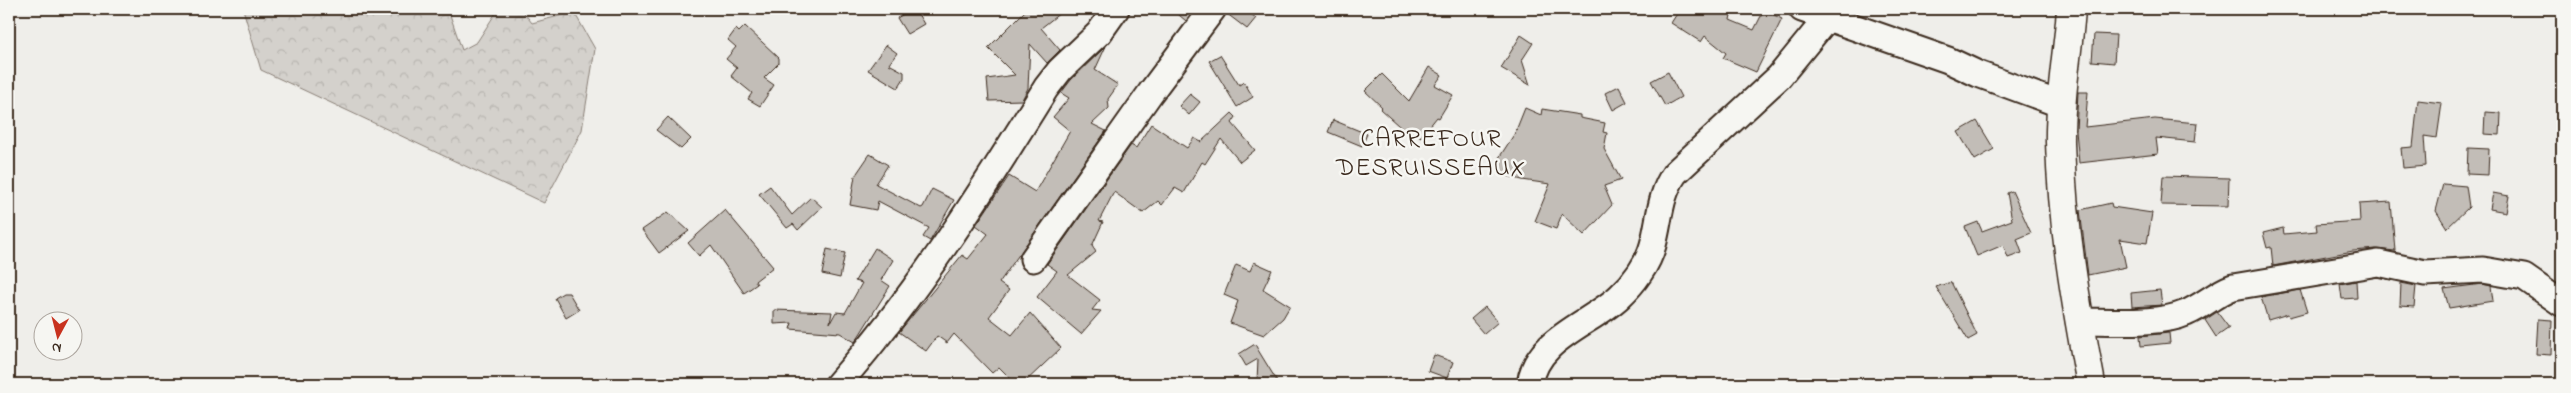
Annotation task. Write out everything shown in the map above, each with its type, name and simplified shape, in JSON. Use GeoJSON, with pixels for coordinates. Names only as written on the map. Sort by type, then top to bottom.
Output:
{"type":"FeatureCollection","features":[{"type":"Feature","properties":{"kind":"main road"},"geometry":{"type":"LineString","coordinates":[[2072,9],[2060,141],[2063,196],[2079,321],[2092,384]]}},
{"type":"Feature","properties":{"kind":"street"},"geometry":{"type":"LineString","coordinates":[[838,384],[915,287],[970,210],[1046,88],[1060,70],[1099,33],[1116,9]]}},
{"type":"Feature","properties":{"kind":"street"},"geometry":{"type":"LineString","coordinates":[[1033,259],[1145,99],[1213,9]]}},
{"type":"Feature","properties":{"kind":"street"},"geometry":{"type":"LineString","coordinates":[[1802,9],[1948,60],[1978,74],[2062,105]]}},
{"type":"Feature","properties":{"kind":"street"},"geometry":{"type":"LineString","coordinates":[[1530,384],[1532,372],[1560,338],[1620,297],[1646,265],[1653,248],[1660,203],[1666,185],[1675,173],[1779,77],[1828,17]]}},
{"type":"Feature","properties":{"kind":"street"},"geometry":{"type":"LineString","coordinates":[[2079,321],[2143,321],[2176,316],[2188,313],[2218,293],[2233,288],[2378,263],[2425,273],[2483,270],[2524,277],[2561,303]]}},
{"type":"Feature","properties":{"kind":"green space"},"geometry":{"type":"Polygon","coordinates":[[[243,9],[448,9],[462,50],[477,42],[497,11],[521,9],[532,23],[574,12],[595,49],[582,130],[544,203],[261,70],[243,9]]]}},
{"type":"Feature","properties":{"kind":"building"},"geometry":{"type":"Polygon","coordinates":[[[915,9],[924,24],[907,34],[897,18],[915,9]]]}},
{"type":"Feature","properties":{"kind":"building"},"geometry":{"type":"Polygon","coordinates":[[[1027,9],[1065,9],[1041,28],[1060,50],[1047,63],[1030,44],[1028,88],[1022,100],[989,101],[987,79],[1015,75],[988,48],[1027,9]]]}},
{"type":"Feature","properties":{"kind":"building"},"geometry":{"type":"Polygon","coordinates":[[[1172,9],[1195,9],[1186,21],[1172,9]]]}},
{"type":"Feature","properties":{"kind":"building"},"geometry":{"type":"Polygon","coordinates":[[[1227,9],[1244,9],[1256,18],[1247,29],[1226,13],[1227,9]]]}},
{"type":"Feature","properties":{"kind":"building"},"geometry":{"type":"Polygon","coordinates":[[[1680,9],[1716,9],[1731,15],[1730,20],[1754,30],[1764,10],[1782,19],[1756,72],[1723,58],[1726,53],[1705,36],[1701,42],[1671,23],[1680,9]]]}},
{"type":"Feature","properties":{"kind":"building"},"geometry":{"type":"Polygon","coordinates":[[[745,26],[779,58],[779,63],[764,78],[774,85],[760,106],[748,99],[752,93],[731,76],[737,68],[726,59],[736,47],[728,40],[736,29],[739,32],[745,26]]]}},
{"type":"Feature","properties":{"kind":"building"},"geometry":{"type":"Polygon","coordinates":[[[2094,34],[2116,35],[2114,63],[2092,61],[2094,34]]]}},
{"type":"Feature","properties":{"kind":"building"},"geometry":{"type":"Polygon","coordinates":[[[1521,35],[1533,43],[1522,60],[1530,85],[1501,68],[1521,35]]]}},
{"type":"Feature","properties":{"kind":"building"},"geometry":{"type":"Polygon","coordinates":[[[886,45],[897,53],[889,64],[904,72],[904,78],[898,88],[868,70],[886,45]]]}},
{"type":"Feature","properties":{"kind":"building"},"geometry":{"type":"Polygon","coordinates":[[[1106,46],[1095,70],[1118,85],[1108,99],[1109,108],[1092,124],[1106,131],[999,283],[1009,290],[989,317],[1012,335],[1030,313],[1061,348],[1023,384],[1016,384],[999,367],[992,373],[954,334],[947,343],[937,336],[926,351],[899,332],[962,255],[968,259],[988,234],[976,225],[1009,176],[1035,192],[1070,131],[1053,117],[1069,98],[1061,93],[1071,80],[1106,46]]]}},
{"type":"Feature","properties":{"kind":"building"},"geometry":{"type":"Polygon","coordinates":[[[1220,55],[1239,85],[1244,82],[1253,97],[1237,107],[1209,61],[1220,55]]]}},
{"type":"Feature","properties":{"kind":"building"},"geometry":{"type":"Polygon","coordinates":[[[1429,67],[1442,75],[1435,85],[1453,95],[1439,118],[1437,117],[1421,137],[1411,130],[1408,134],[1380,109],[1382,107],[1365,91],[1382,74],[1409,101],[1429,67]]]}},
{"type":"Feature","properties":{"kind":"building"},"geometry":{"type":"Polygon","coordinates":[[[1668,72],[1681,97],[1665,106],[1651,81],[1668,72]]]}},
{"type":"Feature","properties":{"kind":"building"},"geometry":{"type":"Polygon","coordinates":[[[1619,86],[1627,102],[1613,110],[1605,93],[1619,86]]]}},
{"type":"Feature","properties":{"kind":"building"},"geometry":{"type":"Polygon","coordinates":[[[2078,92],[2088,92],[2085,127],[2155,119],[2197,123],[2195,142],[2156,138],[2158,154],[2079,163],[2076,131],[2078,92]]]}},
{"type":"Feature","properties":{"kind":"building"},"geometry":{"type":"Polygon","coordinates":[[[1190,94],[1200,102],[1189,115],[1179,106],[1190,94]]]}},
{"type":"Feature","properties":{"kind":"building"},"geometry":{"type":"Polygon","coordinates":[[[2418,100],[2442,103],[2437,138],[2424,136],[2426,166],[2403,168],[2401,148],[2413,147],[2418,100]]]}},
{"type":"Feature","properties":{"kind":"building"},"geometry":{"type":"Polygon","coordinates":[[[1525,108],[1541,115],[1542,109],[1580,115],[1580,118],[1605,123],[1603,132],[1607,133],[1604,149],[1621,180],[1604,186],[1612,205],[1584,235],[1562,214],[1556,229],[1535,221],[1550,184],[1522,180],[1501,174],[1502,172],[1495,164],[1515,133],[1525,108]]]}},
{"type":"Feature","properties":{"kind":"building"},"geometry":{"type":"Polygon","coordinates":[[[2485,112],[2501,113],[2500,135],[2484,134],[2485,112]]]}},
{"type":"Feature","properties":{"kind":"building"},"geometry":{"type":"Polygon","coordinates":[[[1232,113],[1236,117],[1232,123],[1255,150],[1240,162],[1221,139],[1205,164],[1202,162],[1184,193],[1175,188],[1162,205],[1158,201],[1143,213],[1114,192],[1099,221],[1103,222],[1092,246],[1096,252],[1068,275],[1100,300],[1092,310],[1101,311],[1081,334],[1037,297],[1057,271],[1047,264],[1131,145],[1136,148],[1151,124],[1187,148],[1194,138],[1201,142],[1232,113]]]}},
{"type":"Feature","properties":{"kind":"building"},"geometry":{"type":"Polygon","coordinates":[[[668,117],[691,139],[681,149],[656,130],[668,117]]]}},
{"type":"Feature","properties":{"kind":"building"},"geometry":{"type":"Polygon","coordinates":[[[1333,120],[1367,134],[1362,146],[1328,132],[1333,120]]]}},
{"type":"Feature","properties":{"kind":"building"},"geometry":{"type":"Polygon","coordinates":[[[1977,121],[1994,149],[1975,160],[1958,132],[1977,121]]]}},
{"type":"Feature","properties":{"kind":"building"},"geometry":{"type":"Polygon","coordinates":[[[2468,148],[2489,149],[2488,175],[2467,174],[2468,148]]]}},
{"type":"Feature","properties":{"kind":"building"},"geometry":{"type":"Polygon","coordinates":[[[870,154],[888,165],[876,184],[921,208],[932,189],[954,200],[930,241],[923,237],[929,228],[878,201],[876,210],[850,205],[855,176],[870,154]]]}},
{"type":"Feature","properties":{"kind":"building"},"geometry":{"type":"Polygon","coordinates":[[[2163,176],[2229,178],[2228,206],[2161,205],[2163,176]]]}},
{"type":"Feature","properties":{"kind":"building"},"geometry":{"type":"Polygon","coordinates":[[[2443,184],[2466,186],[2469,207],[2447,228],[2436,211],[2443,184]]]}},
{"type":"Feature","properties":{"kind":"building"},"geometry":{"type":"Polygon","coordinates":[[[770,186],[792,215],[811,197],[822,207],[798,230],[793,224],[787,228],[759,194],[770,186]]]}},
{"type":"Feature","properties":{"kind":"building"},"geometry":{"type":"Polygon","coordinates":[[[2012,191],[2031,233],[2017,239],[2022,253],[2008,258],[2003,245],[1977,256],[1965,227],[1978,222],[1982,231],[2012,220],[2007,193],[2012,191]]]}},
{"type":"Feature","properties":{"kind":"building"},"geometry":{"type":"Polygon","coordinates":[[[2493,193],[2509,196],[2506,212],[2490,209],[2493,193]]]}},
{"type":"Feature","properties":{"kind":"building"},"geometry":{"type":"Polygon","coordinates":[[[2391,202],[2395,251],[2376,249],[2353,251],[2273,266],[2271,247],[2267,248],[2263,233],[2283,228],[2284,234],[2317,231],[2316,224],[2360,221],[2359,204],[2391,202]]]}},
{"type":"Feature","properties":{"kind":"building"},"geometry":{"type":"Polygon","coordinates":[[[2111,203],[2112,207],[2152,213],[2147,243],[2120,239],[2126,267],[2088,275],[2080,210],[2111,203]]]}},
{"type":"Feature","properties":{"kind":"building"},"geometry":{"type":"Polygon","coordinates":[[[725,210],[773,267],[755,281],[757,284],[744,293],[711,245],[699,256],[688,243],[725,210]]]}},
{"type":"Feature","properties":{"kind":"building"},"geometry":{"type":"Polygon","coordinates":[[[668,212],[689,231],[659,253],[642,230],[668,212]]]}},
{"type":"Feature","properties":{"kind":"building"},"geometry":{"type":"Polygon","coordinates":[[[875,248],[893,260],[881,280],[890,286],[855,342],[840,333],[790,329],[792,323],[774,324],[774,310],[832,312],[830,323],[836,312],[845,313],[862,283],[855,281],[875,248]]]}},
{"type":"Feature","properties":{"kind":"building"},"geometry":{"type":"Polygon","coordinates":[[[827,249],[845,253],[840,278],[822,274],[827,249]]]}},
{"type":"Feature","properties":{"kind":"building"},"geometry":{"type":"Polygon","coordinates":[[[1254,262],[1272,270],[1263,289],[1290,306],[1283,318],[1264,335],[1230,323],[1238,301],[1224,295],[1236,265],[1250,271],[1254,262]]]}},
{"type":"Feature","properties":{"kind":"building"},"geometry":{"type":"Polygon","coordinates":[[[2356,281],[2357,298],[2342,299],[2340,284],[2356,281]]]}},
{"type":"Feature","properties":{"kind":"building"},"geometry":{"type":"Polygon","coordinates":[[[1951,282],[1977,335],[1968,340],[1936,287],[1951,282]]]}},
{"type":"Feature","properties":{"kind":"building"},"geometry":{"type":"Polygon","coordinates":[[[2401,283],[2416,286],[2414,307],[2400,306],[2401,283]]]}},
{"type":"Feature","properties":{"kind":"building"},"geometry":{"type":"Polygon","coordinates":[[[2482,284],[2491,286],[2493,301],[2449,308],[2444,289],[2482,284]]]}},
{"type":"Feature","properties":{"kind":"building"},"geometry":{"type":"Polygon","coordinates":[[[2160,290],[2162,305],[2132,307],[2131,293],[2160,290]]]}},
{"type":"Feature","properties":{"kind":"building"},"geometry":{"type":"Polygon","coordinates":[[[2300,290],[2307,312],[2289,317],[2288,314],[2268,320],[2261,297],[2300,290]]]}},
{"type":"Feature","properties":{"kind":"building"},"geometry":{"type":"Polygon","coordinates":[[[563,293],[569,293],[579,310],[566,318],[555,298],[563,293]]]}},
{"type":"Feature","properties":{"kind":"building"},"geometry":{"type":"Polygon","coordinates":[[[1485,307],[1498,322],[1484,334],[1471,319],[1485,307]]]}},
{"type":"Feature","properties":{"kind":"building"},"geometry":{"type":"Polygon","coordinates":[[[2217,312],[2229,328],[2216,337],[2205,320],[2217,312]]]}},
{"type":"Feature","properties":{"kind":"building"},"geometry":{"type":"Polygon","coordinates":[[[2538,319],[2552,320],[2551,355],[2536,354],[2538,319]]]}},
{"type":"Feature","properties":{"kind":"building"},"geometry":{"type":"Polygon","coordinates":[[[2169,333],[2170,343],[2141,346],[2140,336],[2169,333]]]}},
{"type":"Feature","properties":{"kind":"building"},"geometry":{"type":"Polygon","coordinates":[[[1255,344],[1277,381],[1257,381],[1258,359],[1246,366],[1239,354],[1255,344]]]}},
{"type":"Feature","properties":{"kind":"building"},"geometry":{"type":"Polygon","coordinates":[[[1434,355],[1453,362],[1447,378],[1428,371],[1434,355]]]}},
{"type":"Feature","properties":{"kind":"district","name":"CARREFOUR DESRUISSEAUX"},"geometry":{"type":"Point","coordinates":[1431,152]}}]}
